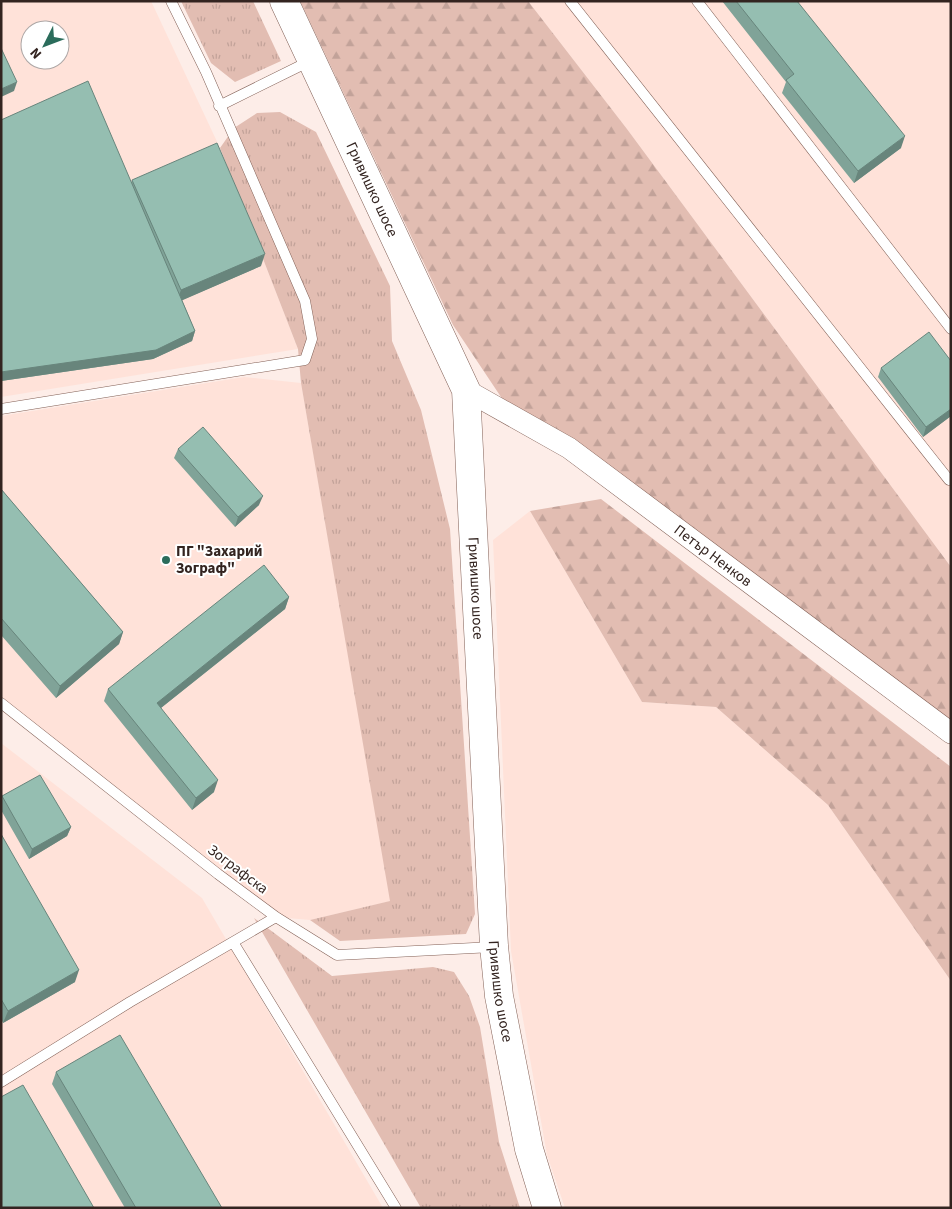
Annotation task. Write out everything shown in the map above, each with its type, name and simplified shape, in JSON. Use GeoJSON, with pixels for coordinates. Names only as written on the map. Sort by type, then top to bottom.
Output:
{"type":"FeatureCollection","features":[{"type":"Feature","properties":{"kind":"street","name":"Гривишко шосе"},"geometry":{"type":"LineString","coordinates":[[284,1],[303,64],[466,390],[494,946],[500,996],[527,1139],[547,1208]]}},
{"type":"Feature","properties":{"kind":"street","name":"Петър Ненков"},"geometry":{"type":"LineString","coordinates":[[466,390],[569,448],[951,733]]}},
{"type":"Feature","properties":{"kind":"lane"},"geometry":{"type":"LineString","coordinates":[[1,409],[305,360],[312,339],[305,302],[219,106],[206,72],[172,1]]}},
{"type":"Feature","properties":{"kind":"lane"},"geometry":{"type":"LineString","coordinates":[[570,1],[950,481]]}},
{"type":"Feature","properties":{"kind":"lane"},"geometry":{"type":"LineString","coordinates":[[697,1],[951,329]]}},
{"type":"Feature","properties":{"kind":"lane"},"geometry":{"type":"LineString","coordinates":[[219,106],[303,64]]}},
{"type":"Feature","properties":{"kind":"lane","name":"Зографска"},"geometry":{"type":"LineString","coordinates":[[1,703],[276,917],[337,956],[494,946]]}},
{"type":"Feature","properties":{"kind":"lane"},"geometry":{"type":"LineString","coordinates":[[1,1082],[130,1002],[276,917]]}},
{"type":"Feature","properties":{"kind":"lane"},"geometry":{"type":"LineString","coordinates":[[233,942],[396,1208]]}},
{"type":"Feature","properties":{"kind":"shaded area"},"geometry":{"type":"Polygon","coordinates":[[[1,1],[151,1],[220,148],[298,349],[1,397],[1,1]]]}},
{"type":"Feature","properties":{"kind":"shaded area"},"geometry":{"type":"Polygon","coordinates":[[[528,1],[951,1],[951,567],[627,129],[528,1]]]}},
{"type":"Feature","properties":{"kind":"shaded area","name":"ПГ \"Захарий Зограф\""},"geometry":{"type":"Polygon","coordinates":[[[244,377],[301,383],[391,901],[310,920],[276,917],[1,703],[1,416],[244,377]]]}},
{"type":"Feature","properties":{"kind":"shaded area"},"geometry":{"type":"Polygon","coordinates":[[[530,511],[642,702],[716,707],[828,805],[951,981],[951,1208],[565,1208],[547,1155],[511,951],[493,540],[530,511]]]}},
{"type":"Feature","properties":{"kind":"shaded area"},"geometry":{"type":"Polygon","coordinates":[[[1,743],[202,898],[383,1208],[1,1208],[1,743]]]}},
{"type":"Feature","properties":{"kind":"green space"},"geometry":{"type":"Polygon","coordinates":[[[181,1],[253,1],[281,61],[235,82],[211,63],[181,1]]]}},
{"type":"Feature","properties":{"kind":"green space"},"geometry":{"type":"Polygon","coordinates":[[[300,1],[528,1],[627,129],[951,567],[951,740],[505,403],[453,325],[300,1]]]}},
{"type":"Feature","properties":{"kind":"green space"},"geometry":{"type":"Polygon","coordinates":[[[280,112],[316,132],[390,286],[392,341],[421,410],[450,529],[475,914],[466,934],[340,941],[310,920],[390,901],[301,383],[298,349],[220,148],[234,128],[257,113],[280,112]]]}},
{"type":"Feature","properties":{"kind":"green space"},"geometry":{"type":"Polygon","coordinates":[[[601,499],[951,767],[951,981],[828,805],[716,707],[642,702],[530,511],[601,499]]]}},
{"type":"Feature","properties":{"kind":"green space"},"geometry":{"type":"Polygon","coordinates":[[[254,918],[332,976],[433,967],[454,972],[469,996],[480,1027],[499,1142],[520,1208],[421,1208],[254,918]]]}},
{"type":"Feature","properties":{"kind":"building"},"geometry":{"type":"Polygon","coordinates":[[[736,1],[797,1],[905,136],[858,171],[786,80],[794,74],[736,1]]]}},
{"type":"Feature","properties":{"kind":"building"},"geometry":{"type":"Polygon","coordinates":[[[1,48],[17,82],[1,89],[1,48]]]}},
{"type":"Feature","properties":{"kind":"building"},"geometry":{"type":"Polygon","coordinates":[[[88,81],[195,331],[156,350],[1,372],[1,120],[88,81]]]}},
{"type":"Feature","properties":{"kind":"building"},"geometry":{"type":"Polygon","coordinates":[[[217,143],[265,254],[181,290],[132,180],[217,143]]]}},
{"type":"Feature","properties":{"kind":"building"},"geometry":{"type":"Polygon","coordinates":[[[929,332],[951,361],[951,409],[926,427],[881,368],[929,332]]]}},
{"type":"Feature","properties":{"kind":"building"},"geometry":{"type":"Polygon","coordinates":[[[203,427],[263,496],[238,517],[178,449],[203,427]]]}},
{"type":"Feature","properties":{"kind":"building"},"geometry":{"type":"Polygon","coordinates":[[[1,489],[123,632],[60,686],[1,618],[1,489]]]}},
{"type":"Feature","properties":{"kind":"building"},"geometry":{"type":"Polygon","coordinates":[[[264,565],[289,597],[157,703],[218,780],[196,798],[108,689],[264,565]]]}},
{"type":"Feature","properties":{"kind":"building"},"geometry":{"type":"Polygon","coordinates":[[[40,775],[71,827],[32,849],[2,796],[40,775]]]}},
{"type":"Feature","properties":{"kind":"building"},"geometry":{"type":"Polygon","coordinates":[[[1,834],[79,970],[8,1011],[1,999],[1,834]]]}},
{"type":"Feature","properties":{"kind":"building"},"geometry":{"type":"Polygon","coordinates":[[[120,1035],[222,1208],[136,1208],[56,1072],[120,1035]]]}},
{"type":"Feature","properties":{"kind":"building"},"geometry":{"type":"Polygon","coordinates":[[[23,1085],[94,1208],[1,1208],[1,1097],[23,1085]]]}},
{"type":"Feature","properties":{"kind":"place","name":"ПГ \"Захарий Зограф\""},"geometry":{"type":"Point","coordinates":[166,560]}}]}
